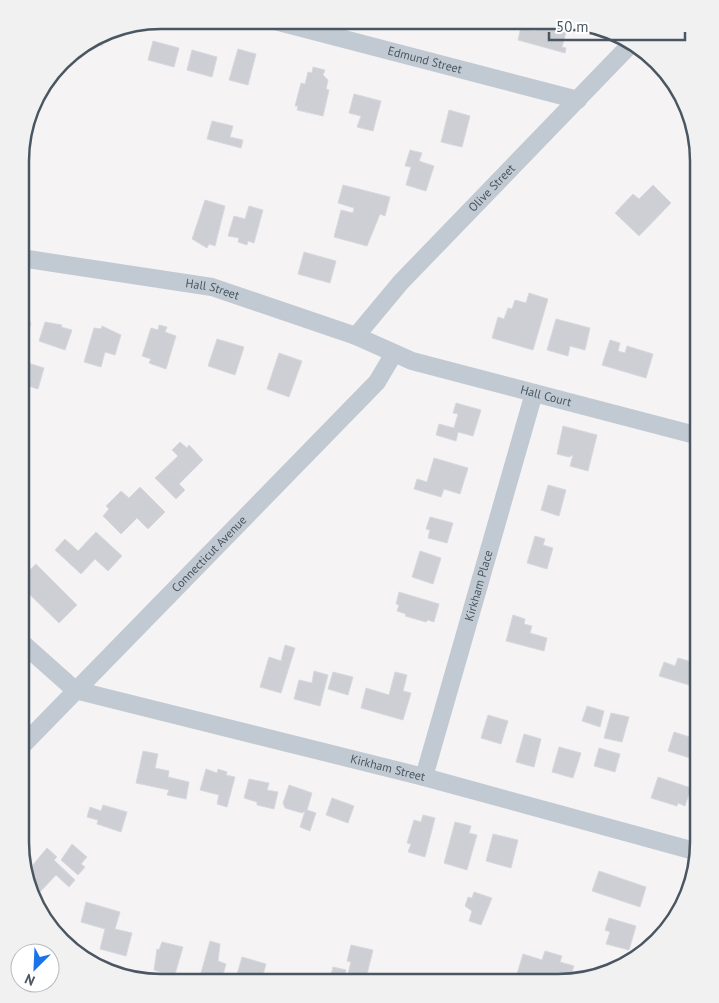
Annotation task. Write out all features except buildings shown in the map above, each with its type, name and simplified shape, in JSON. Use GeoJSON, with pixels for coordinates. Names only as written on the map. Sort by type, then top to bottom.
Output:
{"type":"FeatureCollection","features":[{"type":"Feature","properties":{"kind":"street","name":"Edmund Street"},"geometry":{"type":"LineString","coordinates":[[306,29],[578,100]]}},
{"type":"Feature","properties":{"kind":"street","name":"Olive Street"},"geometry":{"type":"LineString","coordinates":[[356,336],[401,282],[627,48]]}},
{"type":"Feature","properties":{"kind":"street","name":"Hall Street"},"geometry":{"type":"LineString","coordinates":[[29,259],[212,287],[356,336],[393,355]]}},
{"type":"Feature","properties":{"kind":"street","name":"Hall Court"},"geometry":{"type":"LineString","coordinates":[[393,355],[690,434]]}},
{"type":"Feature","properties":{"kind":"street","name":"Connecticut Avenue"},"geometry":{"type":"LineString","coordinates":[[29,739],[377,382],[393,355]]}},
{"type":"Feature","properties":{"kind":"street","name":"Kirkham Place"},"geometry":{"type":"LineString","coordinates":[[424,777],[534,393]]}},
{"type":"Feature","properties":{"kind":"street"},"geometry":{"type":"LineString","coordinates":[[29,649],[75,690]]}},
{"type":"Feature","properties":{"kind":"street","name":"Kirkham Street"},"geometry":{"type":"LineString","coordinates":[[75,690],[424,777],[690,850]]}}]}
